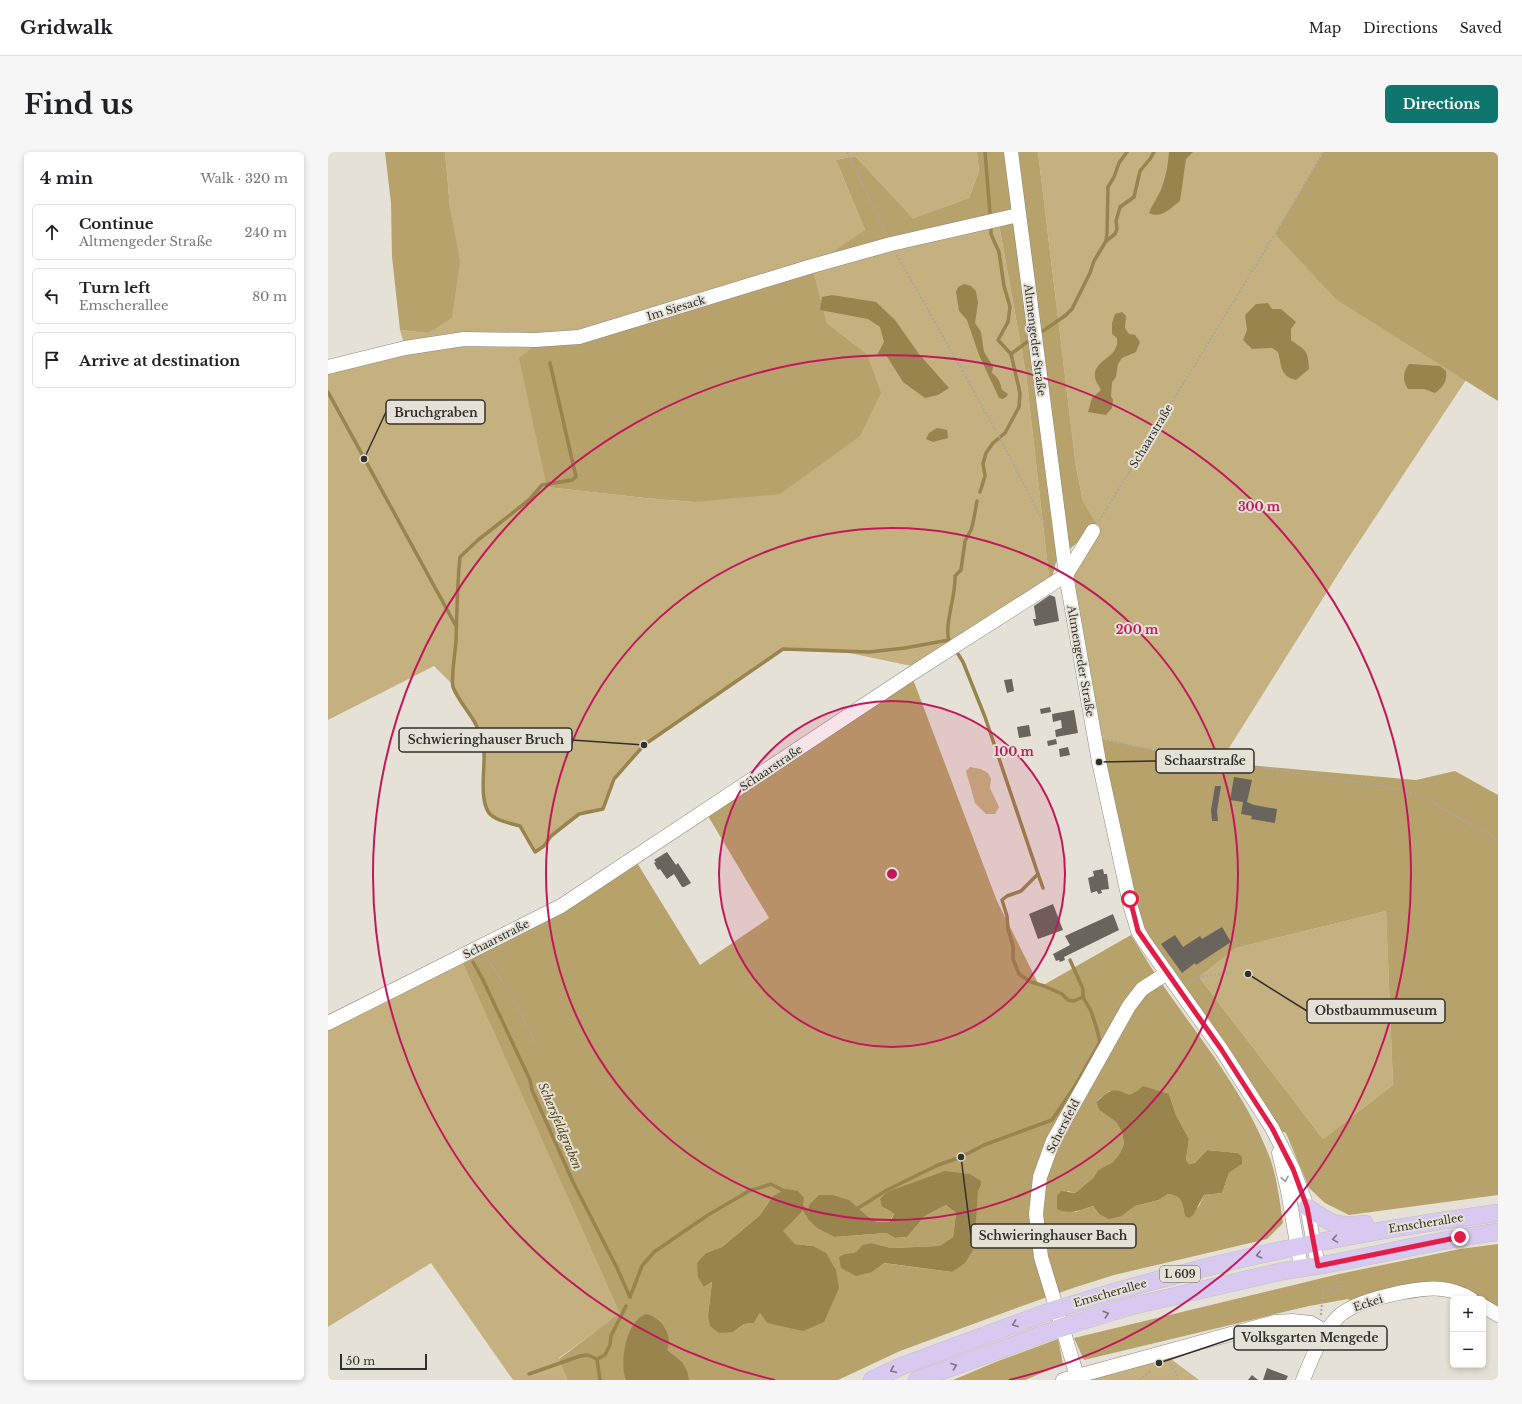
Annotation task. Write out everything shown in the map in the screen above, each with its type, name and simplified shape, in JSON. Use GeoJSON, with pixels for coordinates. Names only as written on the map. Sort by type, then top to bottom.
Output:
{"type":"FeatureCollection","features":[{"type":"Feature","properties":{"kind":"main road"},"geometry":{"type":"LineString","coordinates":[[1307,1207],[1325,1220],[1332,1223],[1343,1226],[1355,1226],[1498,1205]]}},
{"type":"Feature","properties":{"kind":"main road","name":"Emscherallee"},"geometry":{"type":"LineString","coordinates":[[872,1380],[902,1366],[1057,1309],[1116,1290],[1297,1246],[1446,1220],[1498,1213]]}},
{"type":"Feature","properties":{"kind":"main road","name":"Emscherallee"},"geometry":{"type":"LineString","coordinates":[[917,1380],[1063,1327],[1166,1297],[1301,1267],[1318,1266],[1460,1237],[1498,1232]]}},
{"type":"Feature","properties":{"kind":"street","name":"Altmengeder Straße"},"geometry":{"type":"LineString","coordinates":[[1011,152],[1066,575],[1094,737],[1130,904],[1138,931],[1221,1049],[1272,1128],[1293,1169],[1307,1207],[1318,1266]]}},
{"type":"Feature","properties":{"kind":"street","name":"Im Siesack"},"geometry":{"type":"LineString","coordinates":[[328,367],[405,348],[464,340],[535,340],[579,337],[812,266],[891,244],[1018,215]]}},
{"type":"Feature","properties":{"kind":"street","name":"Schaarstraße"},"geometry":{"type":"LineString","coordinates":[[328,1023],[561,906],[911,674],[1066,575],[1093,531]]}},
{"type":"Feature","properties":{"kind":"street","name":"Schersfeld"},"geometry":{"type":"LineString","coordinates":[[1077,1376],[1041,1257],[1036,1214],[1040,1177],[1053,1141],[1129,1006],[1142,989],[1167,973]]}},
{"type":"Feature","properties":{"kind":"street","name":"Altmengeder Straße"},"geometry":{"type":"LineString","coordinates":[[1272,1128],[1288,1191],[1301,1267]]}},
{"type":"Feature","properties":{"kind":"street","name":"Eckei"},"geometry":{"type":"LineString","coordinates":[[1303,1380],[1311,1360],[1326,1332],[1339,1316],[1353,1307],[1379,1298],[1431,1288],[1442,1289],[1466,1296]]}},
{"type":"Feature","properties":{"kind":"street"},"geometry":{"type":"LineString","coordinates":[[1486,1308],[1498,1315]]}},
{"type":"Feature","properties":{"kind":"street"},"geometry":{"type":"LineString","coordinates":[[1063,1380],[1276,1322],[1292,1321],[1311,1323],[1326,1332]]}},
{"type":"Feature","properties":{"kind":"path"},"geometry":{"type":"LineString","coordinates":[[847,152],[891,244],[996,432],[1046,526],[1061,536]]}},
{"type":"Feature","properties":{"kind":"path","name":"Schaarstraße"},"geometry":{"type":"LineString","coordinates":[[1093,531],[1275,234],[1323,152]]}},
{"type":"Feature","properties":{"kind":"path"},"geometry":{"type":"LineString","coordinates":[[1094,737],[1219,764],[1247,765],[1388,787],[1422,796],[1498,840]]}},
{"type":"Feature","properties":{"kind":"path"},"geometry":{"type":"LineString","coordinates":[[481,946],[497,974],[514,999],[536,1044]]}},
{"type":"Feature","properties":{"kind":"path"},"geometry":{"type":"LineString","coordinates":[[1178,988],[1198,977],[1231,973]]}},
{"type":"Feature","properties":{"kind":"path"},"geometry":{"type":"LineString","coordinates":[[1326,1332],[1321,1318],[1323,1289],[1327,1288],[1333,1293],[1337,1292],[1338,1287],[1335,1274]]}},
{"type":"Feature","properties":{"kind":"path"},"geometry":{"type":"LineString","coordinates":[[1168,1362],[1178,1376],[1178,1380]]}},
{"type":"Feature","properties":{"kind":"path"},"geometry":{"type":"LineString","coordinates":[[1139,1380],[1154,1369]]}},
{"type":"Feature","properties":{"kind":"shaded area"},"geometry":{"type":"Polygon","coordinates":[[[385,152],[445,152],[450,207],[460,261],[452,318],[428,333],[400,330],[392,257],[391,203],[385,152]]]}},
{"type":"Feature","properties":{"kind":"shaded area"},"geometry":{"type":"Polygon","coordinates":[[[445,152],[977,152],[979,171],[969,198],[913,218],[855,156],[836,160],[865,230],[998,219],[1026,374],[1050,586],[921,668],[835,650],[783,649],[644,745],[614,779],[603,809],[579,814],[551,836],[544,846],[535,852],[520,826],[500,820],[489,813],[485,801],[482,774],[484,752],[480,735],[471,717],[460,701],[453,685],[434,666],[328,720],[328,367],[405,347],[400,330],[428,333],[453,226],[445,152]],[[812,266],[547,487],[694,502],[867,354],[827,323],[812,266]]]}},
{"type":"Feature","properties":{"kind":"shaded area"},"geometry":{"type":"Polygon","coordinates":[[[977,152],[1038,152],[1076,467],[1083,501],[1097,524],[1056,562],[1050,586],[1026,374],[998,219],[812,266],[865,230],[836,160],[855,156],[913,218],[969,198],[979,171],[977,152]]]}},
{"type":"Feature","properties":{"kind":"shaded area"},"geometry":{"type":"Polygon","coordinates":[[[1038,152],[1323,152],[1275,234],[1466,380],[1345,563],[1219,764],[1094,737],[1066,575],[1097,524],[1083,501],[1076,467],[1038,152]]]}},
{"type":"Feature","properties":{"kind":"shaded area"},"geometry":{"type":"Polygon","coordinates":[[[1169,152],[1193,152],[1186,159],[1180,201],[1162,214],[1154,215],[1149,213],[1161,190],[1167,170],[1169,152]]]}},
{"type":"Feature","properties":{"kind":"shaded area"},"geometry":{"type":"Polygon","coordinates":[[[1323,152],[1498,152],[1498,401],[1337,300],[1275,234],[1323,152]]]}},
{"type":"Feature","properties":{"kind":"shaded area"},"geometry":{"type":"Polygon","coordinates":[[[812,266],[827,323],[867,354],[881,393],[860,436],[780,494],[694,502],[547,487],[519,358],[542,340],[812,266]]]}},
{"type":"Feature","properties":{"kind":"shaded area"},"geometry":{"type":"Polygon","coordinates":[[[964,284],[971,286],[976,291],[978,303],[975,323],[981,332],[984,352],[993,366],[992,373],[999,380],[1002,390],[1008,394],[1003,399],[999,398],[979,355],[967,320],[959,311],[956,292],[958,287],[964,284]]]}},
{"type":"Feature","properties":{"kind":"shaded area"},"geometry":{"type":"Polygon","coordinates":[[[832,295],[876,302],[895,320],[919,354],[949,388],[938,395],[925,398],[903,382],[886,355],[877,355],[884,342],[880,327],[868,319],[820,310],[822,297],[832,295]]]}},
{"type":"Feature","properties":{"kind":"shaded area"},"geometry":{"type":"Polygon","coordinates":[[[1268,303],[1272,309],[1281,309],[1296,322],[1291,329],[1291,340],[1303,348],[1307,353],[1309,369],[1296,380],[1287,376],[1282,370],[1278,352],[1272,348],[1252,349],[1243,340],[1247,330],[1245,315],[1256,304],[1268,303]]]}},
{"type":"Feature","properties":{"kind":"shaded area"},"geometry":{"type":"Polygon","coordinates":[[[1122,312],[1126,316],[1125,328],[1129,334],[1135,335],[1140,342],[1136,352],[1122,358],[1118,364],[1116,377],[1112,382],[1112,408],[1106,415],[1088,412],[1092,398],[1101,390],[1095,380],[1095,372],[1101,363],[1111,355],[1117,345],[1117,338],[1112,334],[1112,323],[1115,314],[1122,312]]]}},
{"type":"Feature","properties":{"kind":"shaded area"},"geometry":{"type":"Polygon","coordinates":[[[1409,364],[1440,366],[1446,371],[1444,384],[1435,393],[1424,389],[1408,389],[1404,376],[1405,370],[1409,364]]]}},
{"type":"Feature","properties":{"kind":"shaded area"},"geometry":{"type":"Polygon","coordinates":[[[937,428],[947,430],[948,438],[933,442],[926,439],[929,433],[937,428]]]}},
{"type":"Feature","properties":{"kind":"shaded area"},"geometry":{"type":"Polygon","coordinates":[[[911,674],[997,901],[1040,987],[1131,935],[1162,984],[1224,1071],[1249,1113],[1270,1158],[1278,1190],[1283,1223],[1267,1239],[1114,1275],[1073,1288],[900,1351],[838,1380],[567,1380],[559,1359],[620,1313],[460,957],[634,858],[700,965],[769,918],[705,811],[911,674]],[[1109,1091],[1096,1102],[1099,1110],[1116,1122],[1122,1132],[1124,1144],[1120,1153],[1113,1162],[1098,1170],[1093,1178],[1075,1193],[1067,1191],[1075,1212],[1093,1206],[1099,1214],[1122,1216],[1135,1206],[1159,1200],[1168,1194],[1177,1196],[1181,1200],[1185,1216],[1199,1206],[1204,1195],[1222,1193],[1229,1173],[1242,1164],[1238,1153],[1207,1150],[1195,1163],[1189,1164],[1186,1160],[1189,1139],[1176,1115],[1169,1094],[1134,1093],[1125,1095],[1118,1091],[1109,1091]],[[959,1173],[882,1207],[894,1214],[889,1222],[877,1222],[866,1215],[835,1237],[886,1233],[895,1238],[907,1237],[925,1216],[946,1205],[956,1213],[953,1237],[939,1246],[891,1248],[872,1243],[856,1252],[845,1254],[872,1272],[883,1263],[952,1272],[978,1191],[981,1186],[970,1174],[959,1173]],[[773,1196],[760,1215],[722,1247],[706,1253],[704,1287],[712,1282],[708,1315],[733,1332],[744,1324],[754,1323],[760,1313],[767,1323],[776,1324],[813,1246],[795,1244],[782,1231],[802,1212],[773,1196]]]}},
{"type":"Feature","properties":{"kind":"shaded area"},"geometry":{"type":"Polygon","coordinates":[[[1094,737],[1219,764],[1247,765],[1416,780],[1455,771],[1498,795],[1498,1195],[1349,1215],[1325,1203],[1309,1188],[1286,1133],[1272,1128],[1144,941],[1094,737]],[[1386,911],[1236,948],[1199,977],[1323,1139],[1393,1085],[1386,911]]]}},
{"type":"Feature","properties":{"kind":"shaded area"},"geometry":{"type":"Polygon","coordinates":[[[970,767],[981,769],[988,773],[991,779],[990,788],[999,807],[995,814],[986,814],[975,803],[966,771],[970,767]]]}},
{"type":"Feature","properties":{"kind":"shaded area"},"geometry":{"type":"Polygon","coordinates":[[[1386,911],[1393,1085],[1323,1139],[1199,977],[1236,948],[1386,911]]]}},
{"type":"Feature","properties":{"kind":"shaded area"},"geometry":{"type":"Polygon","coordinates":[[[460,957],[621,1313],[559,1358],[567,1380],[513,1380],[431,1263],[328,1327],[328,1023],[460,957]]]}},
{"type":"Feature","properties":{"kind":"shaded area"},"geometry":{"type":"Polygon","coordinates":[[[1143,1086],[1169,1094],[1176,1115],[1189,1139],[1186,1160],[1189,1164],[1195,1163],[1207,1150],[1238,1153],[1242,1157],[1242,1164],[1229,1173],[1222,1193],[1204,1195],[1193,1215],[1189,1218],[1185,1216],[1179,1198],[1168,1194],[1159,1200],[1135,1206],[1122,1216],[1109,1219],[1099,1214],[1093,1206],[1070,1212],[1057,1209],[1057,1196],[1061,1191],[1075,1193],[1093,1178],[1098,1170],[1113,1162],[1120,1153],[1124,1144],[1122,1132],[1116,1122],[1099,1110],[1096,1102],[1111,1091],[1120,1091],[1126,1094],[1132,1094],[1143,1086]]]}},
{"type":"Feature","properties":{"kind":"shaded area"},"geometry":{"type":"Polygon","coordinates":[[[945,1171],[970,1174],[981,1181],[981,1186],[978,1191],[974,1248],[965,1263],[952,1272],[884,1263],[872,1272],[856,1276],[841,1268],[839,1257],[856,1252],[863,1245],[872,1243],[891,1248],[939,1246],[953,1237],[956,1213],[946,1205],[925,1216],[907,1237],[895,1238],[886,1233],[835,1237],[817,1228],[808,1219],[809,1205],[819,1195],[832,1195],[849,1200],[866,1215],[877,1222],[889,1222],[894,1214],[882,1207],[880,1199],[887,1192],[945,1171]]]}},
{"type":"Feature","properties":{"kind":"shaded area"},"geometry":{"type":"Polygon","coordinates":[[[786,1189],[798,1191],[804,1198],[802,1212],[783,1231],[795,1244],[813,1246],[826,1253],[836,1270],[839,1288],[824,1322],[803,1331],[767,1323],[760,1313],[754,1323],[744,1324],[733,1332],[719,1333],[710,1326],[708,1315],[712,1282],[704,1287],[698,1277],[697,1263],[706,1253],[722,1247],[760,1215],[773,1196],[786,1189]]]}},
{"type":"Feature","properties":{"kind":"shaded area"},"geometry":{"type":"Polygon","coordinates":[[[1498,1244],[1498,1315],[1486,1308],[1486,1296],[1464,1296],[1452,1291],[1358,1305],[1348,1299],[1309,1306],[1084,1360],[1074,1338],[1339,1274],[1460,1249],[1498,1244]]]}},
{"type":"Feature","properties":{"kind":"shaded area"},"geometry":{"type":"Polygon","coordinates":[[[646,1314],[657,1319],[665,1328],[669,1339],[667,1350],[682,1362],[687,1371],[689,1380],[626,1380],[623,1363],[629,1333],[639,1318],[646,1314]]]}},
{"type":"Feature","properties":{"kind":"shaded area"},"geometry":{"type":"Polygon","coordinates":[[[1058,1339],[1063,1364],[1025,1380],[953,1380],[998,1361],[1058,1339]]]}},
{"type":"Feature","properties":{"kind":"shaded area"},"geometry":{"type":"Polygon","coordinates":[[[1167,1356],[1199,1380],[1085,1380],[1167,1356]]]}},
{"type":"Feature","properties":{"kind":"building"},"geometry":{"type":"Polygon","coordinates":[[[1050,595],[1055,597],[1059,621],[1035,626],[1033,619],[1036,619],[1034,606],[1050,595]]]}},
{"type":"Feature","properties":{"kind":"building"},"geometry":{"type":"Polygon","coordinates":[[[1012,679],[1014,691],[1007,693],[1004,680],[1012,679]]]}},
{"type":"Feature","properties":{"kind":"building"},"geometry":{"type":"Polygon","coordinates":[[[1050,707],[1051,712],[1041,714],[1040,709],[1050,707]]]}},
{"type":"Feature","properties":{"kind":"building"},"geometry":{"type":"Polygon","coordinates":[[[1074,710],[1078,733],[1056,737],[1055,730],[1062,728],[1061,720],[1053,722],[1052,714],[1074,710]]]}},
{"type":"Feature","properties":{"kind":"building"},"geometry":{"type":"Polygon","coordinates":[[[1029,725],[1031,736],[1019,738],[1017,727],[1029,725]]]}},
{"type":"Feature","properties":{"kind":"building"},"geometry":{"type":"Polygon","coordinates":[[[1056,739],[1057,744],[1048,746],[1047,741],[1056,739]]]}},
{"type":"Feature","properties":{"kind":"building"},"geometry":{"type":"Polygon","coordinates":[[[1068,747],[1070,755],[1060,757],[1059,749],[1068,747]]]}},
{"type":"Feature","properties":{"kind":"building"},"geometry":{"type":"Polygon","coordinates":[[[1234,777],[1252,780],[1247,802],[1254,805],[1277,809],[1275,823],[1251,819],[1252,816],[1241,814],[1243,802],[1230,800],[1234,777]]]}},
{"type":"Feature","properties":{"kind":"building"},"geometry":{"type":"Polygon","coordinates":[[[1215,786],[1221,786],[1217,811],[1218,821],[1212,821],[1211,810],[1215,786]]]}},
{"type":"Feature","properties":{"kind":"building"},"geometry":{"type":"Polygon","coordinates":[[[667,852],[676,865],[678,863],[691,883],[682,887],[674,874],[667,879],[660,869],[658,870],[654,860],[667,852]]]}},
{"type":"Feature","properties":{"kind":"building"},"geometry":{"type":"Polygon","coordinates":[[[1103,869],[1104,874],[1107,874],[1109,889],[1101,890],[1102,893],[1098,894],[1097,891],[1091,893],[1088,878],[1094,876],[1093,871],[1103,869]]]}},
{"type":"Feature","properties":{"kind":"building"},"geometry":{"type":"Polygon","coordinates":[[[1053,904],[1063,930],[1038,939],[1029,914],[1053,904]]]}},
{"type":"Feature","properties":{"kind":"building"},"geometry":{"type":"Polygon","coordinates":[[[1113,914],[1119,930],[1064,957],[1065,960],[1060,962],[1059,960],[1056,961],[1053,954],[1070,945],[1065,936],[1113,914]]]}},
{"type":"Feature","properties":{"kind":"building"},"geometry":{"type":"Polygon","coordinates":[[[1222,927],[1231,942],[1196,965],[1195,963],[1182,973],[1161,944],[1175,935],[1183,947],[1200,936],[1202,939],[1222,927]]]}},
{"type":"Feature","properties":{"kind":"building"},"geometry":{"type":"Polygon","coordinates":[[[1267,1368],[1288,1376],[1286,1380],[1263,1380],[1267,1368]]]}},
{"type":"Feature","properties":{"kind":"building"},"geometry":{"type":"Polygon","coordinates":[[[1252,1375],[1258,1380],[1248,1380],[1252,1375]]]}},
{"type":"Feature","properties":{"kind":"waterway"},"geometry":{"type":"LineString","coordinates":[[985,152],[990,213]]}},
{"type":"Feature","properties":{"kind":"waterway"},"geometry":{"type":"LineString","coordinates":[[1043,331],[1072,309],[1090,273],[1094,261],[1106,241],[1108,187],[1114,177],[1119,163],[1127,152]]}},
{"type":"Feature","properties":{"kind":"waterway"},"geometry":{"type":"LineString","coordinates":[[1106,241],[1115,234],[1117,229],[1116,221],[1120,207],[1134,197],[1140,171],[1154,152]]}},
{"type":"Feature","properties":{"kind":"waterway"},"geometry":{"type":"LineString","coordinates":[[980,492],[985,476],[983,464],[986,453],[993,443],[1005,433],[1019,407],[1020,393],[1011,354],[998,340],[1008,322],[1010,307],[1004,286],[999,252],[991,234],[991,229]]}},
{"type":"Feature","properties":{"kind":"waterway"},"geometry":{"type":"LineString","coordinates":[[1011,354],[1027,342]]}},
{"type":"Feature","properties":{"kind":"waterway"},"geometry":{"type":"LineString","coordinates":[[550,363],[576,477],[572,480],[542,485],[529,500],[478,540],[460,557],[456,642],[452,678],[453,687],[456,694],[476,725],[484,749],[483,792],[486,807],[489,813],[495,818],[520,826],[535,852],[544,846],[551,836],[579,814],[603,809],[614,779],[644,745],[783,649],[869,652],[905,648],[949,640]]}},
{"type":"Feature","properties":{"kind":"waterway"},"geometry":{"type":"LineString","coordinates":[[328,392],[456,626]]}},
{"type":"Feature","properties":{"kind":"waterway"},"geometry":{"type":"LineString","coordinates":[[949,642],[948,627],[955,576],[961,570],[965,541],[971,530],[977,501]]}},
{"type":"Feature","properties":{"kind":"waterway"},"geometry":{"type":"LineString","coordinates":[[855,1210],[887,1190],[938,1165],[961,1157],[984,1145],[1052,1120],[1075,1086],[1100,1042],[1091,1011],[1083,997],[1074,1001],[1068,1000],[1062,994],[1031,982],[1019,974],[1013,959],[1013,946],[1002,900],[1007,896],[1021,891],[1038,874],[985,717],[963,662],[958,654]]}},
{"type":"Feature","properties":{"kind":"waterway"},"geometry":{"type":"LineString","coordinates":[[1038,874],[1043,888]]}},
{"type":"Feature","properties":{"kind":"waterway"},"geometry":{"type":"LineString","coordinates":[[1070,960],[1083,989],[1083,997]]}},
{"type":"Feature","properties":{"kind":"waterway","name":"Schersfeldgraben"},"geometry":{"type":"LineString","coordinates":[[473,962],[530,1080],[532,1090],[573,1182],[617,1268],[630,1297]]}},
{"type":"Feature","properties":{"kind":"waterway"},"geometry":{"type":"LineString","coordinates":[[630,1297],[642,1266],[654,1252],[708,1215],[749,1191],[771,1184],[786,1192]]}},
{"type":"Feature","properties":{"kind":"waterway"},"geometry":{"type":"LineString","coordinates":[[800,1203],[810,1218]]}},
{"type":"Feature","properties":{"kind":"waterway"},"geometry":{"type":"LineString","coordinates":[[600,1380],[597,1359],[605,1355],[610,1345],[611,1336],[626,1306]]}},
{"type":"Feature","properties":{"kind":"waterway"},"geometry":{"type":"LineString","coordinates":[[529,1374],[580,1356],[588,1355],[597,1359]]}},
{"type":"Feature","properties":{"kind":"place","name":"Bruchgraben"},"geometry":{"type":"Point","coordinates":[364,459]}},
{"type":"Feature","properties":{"kind":"place","name":"Schwieringhauser Bruch"},"geometry":{"type":"Point","coordinates":[644,745]}},
{"type":"Feature","properties":{"kind":"place","name":"Schaarstraße"},"geometry":{"type":"Point","coordinates":[1099,762]}},
{"type":"Feature","properties":{"kind":"place","name":"Obstbaummuseum"},"geometry":{"type":"Point","coordinates":[1248,974]}},
{"type":"Feature","properties":{"kind":"place","name":"Schwieringhauser Bach"},"geometry":{"type":"Point","coordinates":[961,1157]}},
{"type":"Feature","properties":{"kind":"place","name":"Volksgarten Mengede"},"geometry":{"type":"Point","coordinates":[1159,1363]}},
{"type":"Feature","properties":{"kind":"route"},"geometry":{"type":"LineString","coordinates":[[1130,899],[1138,931],[1144,941],[1221,1049],[1272,1128],[1293,1169],[1307,1207],[1318,1266],[1460,1237]]}}]}
